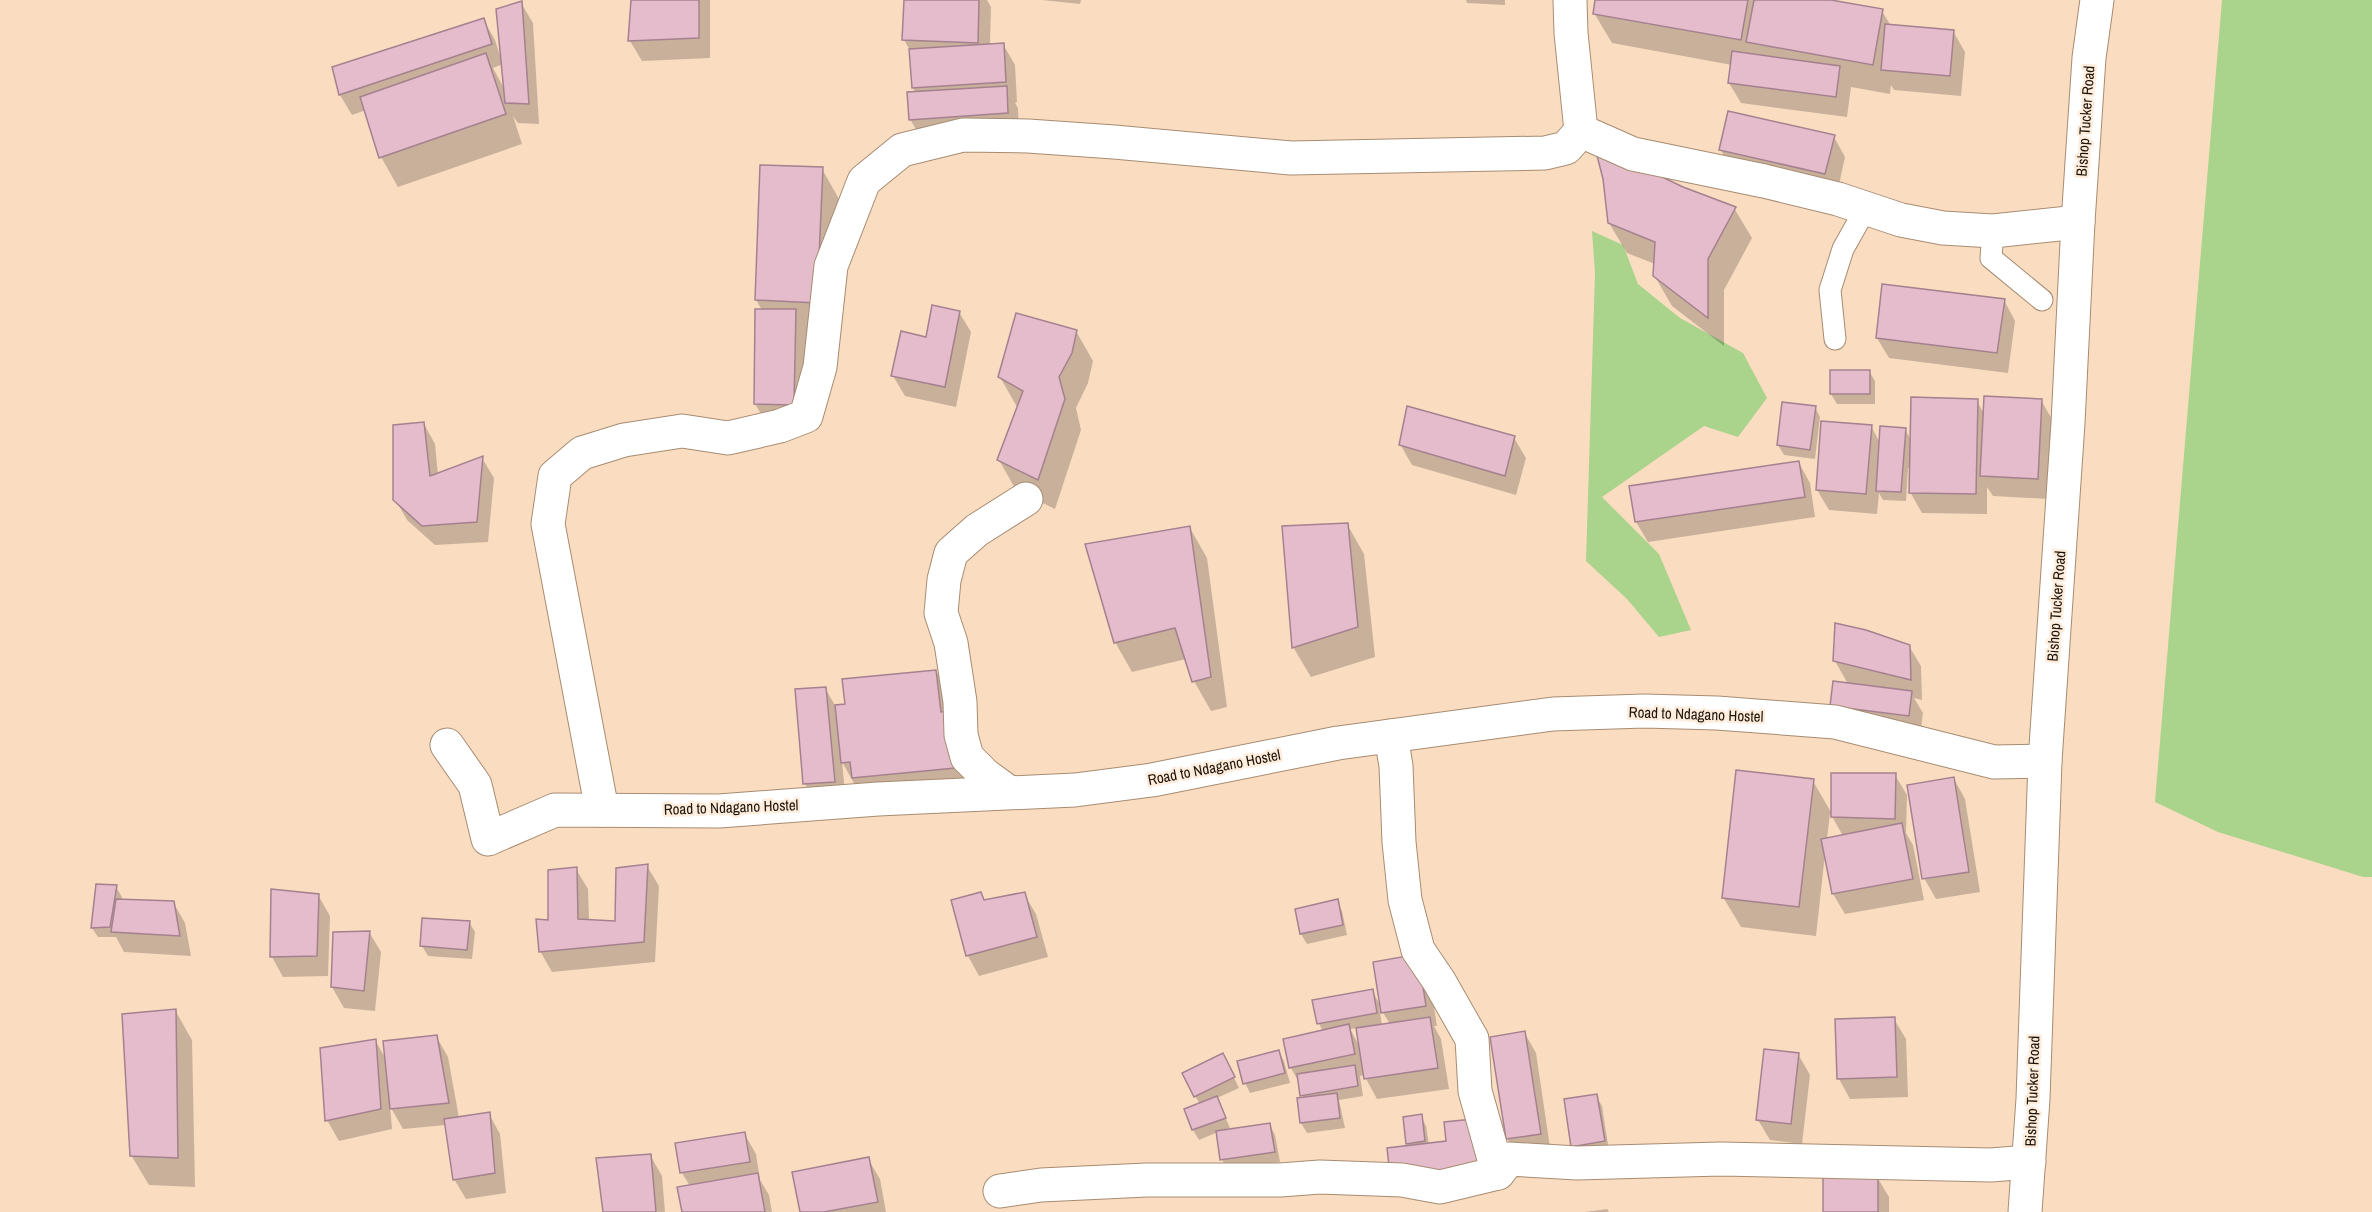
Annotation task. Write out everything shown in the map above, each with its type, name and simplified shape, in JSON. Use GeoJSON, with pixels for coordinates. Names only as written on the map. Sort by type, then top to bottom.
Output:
{"type":"FeatureCollection","features":[{"type":"Feature","properties":{"kind":"street"},"geometry":{"type":"LineString","coordinates":[[602,810],[548,524],[555,476],[582,453],[624,440],[682,431],[728,438],[780,426],[806,416],[820,367],[831,266],[864,181],[902,150],[963,135],[1028,136],[1291,158],[1545,153],[1566,148],[1581,131],[1570,0]]}},
{"type":"Feature","properties":{"kind":"street","name":"Bishop Tucker Road"},"geometry":{"type":"LineString","coordinates":[[2025,1212],[2045,761],[2068,423],[2089,58],[2097,0]]}},
{"type":"Feature","properties":{"kind":"street"},"geometry":{"type":"LineString","coordinates":[[1581,131],[1633,154],[1764,181],[1866,208],[1901,220],[1933,226],[1994,231],[2078,222]]}},
{"type":"Feature","properties":{"kind":"street"},"geometry":{"type":"LineString","coordinates":[[1007,791],[985,775],[967,757],[961,735],[960,702],[951,643],[941,613],[944,580],[951,553],[977,530],[1026,499]]}},
{"type":"Feature","properties":{"kind":"street","name":"Road to Ndagano Hostel"},"geometry":{"type":"LineString","coordinates":[[447,745],[475,785],[488,839],[555,810],[719,811],[1007,791],[1075,790],[1152,780],[1338,743],[1553,714],[1644,711],[1717,713],[1835,722],[1994,762],[2045,761]]}},
{"type":"Feature","properties":{"kind":"street"},"geometry":{"type":"LineString","coordinates":[[1391,736],[1396,766],[1399,842],[1405,900],[1418,950],[1439,981],[1472,1039],[1475,1091],[1498,1173]]}},
{"type":"Feature","properties":{"kind":"street"},"geometry":{"type":"LineString","coordinates":[[1000,1191],[1041,1185],[1147,1180],[1280,1180],[1320,1177],[1402,1180],[1440,1187],[1498,1173],[1509,1159],[1577,1163],[1720,1159],[1991,1165],[2029,1162]]}},
{"type":"Feature","properties":{"kind":"lane"},"geometry":{"type":"LineString","coordinates":[[1835,339],[1830,290],[1843,249],[1866,208]]}},
{"type":"Feature","properties":{"kind":"lane"},"geometry":{"type":"LineString","coordinates":[[1994,231],[1992,258],[2042,300]]}},
{"type":"Feature","properties":{"kind":"green space"},"geometry":{"type":"Polygon","coordinates":[[[2222,0],[2372,0],[2372,877],[2363,877],[2218,832],[2155,802],[2222,0]]]}},
{"type":"Feature","properties":{"kind":"green space"},"geometry":{"type":"Polygon","coordinates":[[[1592,231],[1623,245],[1638,284],[1680,318],[1743,353],[1767,398],[1738,437],[1704,426],[1602,497],[1659,554],[1691,630],[1659,637],[1627,599],[1586,561],[1595,273],[1592,231]]]}},
{"type":"Feature","properties":{"kind":"building"},"geometry":{"type":"Polygon","coordinates":[[[631,0],[699,0],[699,38],[628,41],[631,0]]]}},
{"type":"Feature","properties":{"kind":"building"},"geometry":{"type":"Polygon","coordinates":[[[904,0],[979,0],[978,43],[902,40],[904,0]]]}},
{"type":"Feature","properties":{"kind":"building"},"geometry":{"type":"Polygon","coordinates":[[[1595,0],[1748,0],[1741,40],[1593,14],[1595,0]]]}},
{"type":"Feature","properties":{"kind":"building"},"geometry":{"type":"Polygon","coordinates":[[[1754,0],[1831,0],[1883,9],[1873,65],[1746,42],[1754,0]]]}},
{"type":"Feature","properties":{"kind":"building"},"geometry":{"type":"Polygon","coordinates":[[[522,1],[529,104],[505,103],[496,9],[522,1]]]}},
{"type":"Feature","properties":{"kind":"building"},"geometry":{"type":"Polygon","coordinates":[[[484,18],[492,44],[339,95],[332,67],[484,18]]]}},
{"type":"Feature","properties":{"kind":"building"},"geometry":{"type":"Polygon","coordinates":[[[1885,24],[1954,30],[1950,76],[1881,70],[1885,24]]]}},
{"type":"Feature","properties":{"kind":"building"},"geometry":{"type":"Polygon","coordinates":[[[1004,43],[1006,82],[912,88],[909,49],[1004,43]]]}},
{"type":"Feature","properties":{"kind":"building"},"geometry":{"type":"Polygon","coordinates":[[[1732,51],[1840,66],[1836,97],[1728,83],[1732,51]]]}},
{"type":"Feature","properties":{"kind":"building"},"geometry":{"type":"Polygon","coordinates":[[[486,53],[506,114],[379,158],[360,97],[486,53]]]}},
{"type":"Feature","properties":{"kind":"building"},"geometry":{"type":"Polygon","coordinates":[[[1007,86],[1008,113],[909,120],[907,92],[1007,86]]]}},
{"type":"Feature","properties":{"kind":"building"},"geometry":{"type":"Polygon","coordinates":[[[1728,111],[1835,135],[1825,174],[1719,150],[1728,111]]]}},
{"type":"Feature","properties":{"kind":"building"},"geometry":{"type":"Polygon","coordinates":[[[1594,144],[1683,187],[1736,207],[1708,259],[1708,318],[1653,276],[1655,242],[1608,223],[1603,179],[1594,144]]]}},
{"type":"Feature","properties":{"kind":"building"},"geometry":{"type":"Polygon","coordinates":[[[760,165],[823,167],[817,303],[755,300],[760,165]]]}},
{"type":"Feature","properties":{"kind":"building"},"geometry":{"type":"Polygon","coordinates":[[[1882,284],[2005,299],[1997,353],[1876,338],[1882,284]]]}},
{"type":"Feature","properties":{"kind":"building"},"geometry":{"type":"Polygon","coordinates":[[[932,305],[960,311],[945,387],[891,376],[901,331],[926,337],[932,305]]]}},
{"type":"Feature","properties":{"kind":"building"},"geometry":{"type":"Polygon","coordinates":[[[755,309],[796,309],[794,405],[754,404],[755,309]]]}},
{"type":"Feature","properties":{"kind":"building"},"geometry":{"type":"Polygon","coordinates":[[[1016,313],[1077,330],[1072,353],[1059,377],[1065,399],[1038,480],[997,460],[1023,391],[998,377],[1016,313]]]}},
{"type":"Feature","properties":{"kind":"building"},"geometry":{"type":"Polygon","coordinates":[[[1830,370],[1870,370],[1870,394],[1830,394],[1830,370]]]}},
{"type":"Feature","properties":{"kind":"building"},"geometry":{"type":"Polygon","coordinates":[[[1984,396],[2042,399],[2038,479],[1980,476],[1984,396]]]}},
{"type":"Feature","properties":{"kind":"building"},"geometry":{"type":"Polygon","coordinates":[[[1911,397],[1978,399],[1976,494],[1909,493],[1911,397]]]}},
{"type":"Feature","properties":{"kind":"building"},"geometry":{"type":"Polygon","coordinates":[[[1782,402],[1816,406],[1810,450],[1777,445],[1782,402]]]}},
{"type":"Feature","properties":{"kind":"building"},"geometry":{"type":"Polygon","coordinates":[[[1407,406],[1515,436],[1505,476],[1399,445],[1407,406]]]}},
{"type":"Feature","properties":{"kind":"building"},"geometry":{"type":"Polygon","coordinates":[[[1821,421],[1872,425],[1866,494],[1816,490],[1821,421]]]}},
{"type":"Feature","properties":{"kind":"building"},"geometry":{"type":"Polygon","coordinates":[[[424,422],[430,476],[483,456],[477,522],[422,526],[393,500],[393,425],[424,422]]]}},
{"type":"Feature","properties":{"kind":"building"},"geometry":{"type":"Polygon","coordinates":[[[1880,426],[1906,428],[1901,492],[1876,491],[1880,426]]]}},
{"type":"Feature","properties":{"kind":"building"},"geometry":{"type":"Polygon","coordinates":[[[1799,461],[1805,497],[1635,522],[1629,486],[1799,461]]]}},
{"type":"Feature","properties":{"kind":"building"},"geometry":{"type":"Polygon","coordinates":[[[1348,523],[1358,627],[1292,648],[1282,526],[1348,523]]]}},
{"type":"Feature","properties":{"kind":"building"},"geometry":{"type":"Polygon","coordinates":[[[1190,526],[1211,677],[1192,682],[1175,628],[1114,643],[1085,544],[1190,526]]]}},
{"type":"Feature","properties":{"kind":"building"},"geometry":{"type":"Polygon","coordinates":[[[1835,623],[1866,630],[1910,645],[1911,680],[1833,661],[1835,623]]]}},
{"type":"Feature","properties":{"kind":"building"},"geometry":{"type":"Polygon","coordinates":[[[936,670],[941,712],[949,711],[955,768],[852,778],[850,762],[841,763],[835,705],[845,704],[842,679],[936,670]]]}},
{"type":"Feature","properties":{"kind":"building"},"geometry":{"type":"Polygon","coordinates":[[[1833,681],[1912,691],[1909,716],[1830,706],[1833,681]]]}},
{"type":"Feature","properties":{"kind":"building"},"geometry":{"type":"Polygon","coordinates":[[[826,687],[835,782],[803,784],[795,689],[826,687]]]}},
{"type":"Feature","properties":{"kind":"building"},"geometry":{"type":"Polygon","coordinates":[[[1736,770],[1814,779],[1799,907],[1722,898],[1736,770]]]}},
{"type":"Feature","properties":{"kind":"building"},"geometry":{"type":"Polygon","coordinates":[[[1831,773],[1896,773],[1895,819],[1831,817],[1831,773]]]}},
{"type":"Feature","properties":{"kind":"building"},"geometry":{"type":"Polygon","coordinates":[[[1954,777],[1969,872],[1922,879],[1907,785],[1954,777]]]}},
{"type":"Feature","properties":{"kind":"building"},"geometry":{"type":"Polygon","coordinates":[[[1902,823],[1913,879],[1832,894],[1821,839],[1902,823]]]}},
{"type":"Feature","properties":{"kind":"building"},"geometry":{"type":"Polygon","coordinates":[[[648,864],[644,942],[539,952],[536,919],[548,920],[548,870],[577,867],[578,919],[615,921],[616,868],[648,864]]]}},
{"type":"Feature","properties":{"kind":"building"},"geometry":{"type":"Polygon","coordinates":[[[96,884],[117,885],[110,927],[91,928],[96,884]]]}},
{"type":"Feature","properties":{"kind":"building"},"geometry":{"type":"Polygon","coordinates":[[[271,889],[319,894],[317,956],[270,957],[271,889]]]}},
{"type":"Feature","properties":{"kind":"building"},"geometry":{"type":"Polygon","coordinates":[[[981,892],[984,900],[1025,892],[1037,937],[966,956],[951,900],[981,892]]]}},
{"type":"Feature","properties":{"kind":"building"},"geometry":{"type":"Polygon","coordinates":[[[116,899],[174,901],[180,936],[111,932],[116,899]]]}},
{"type":"Feature","properties":{"kind":"building"},"geometry":{"type":"Polygon","coordinates":[[[1338,899],[1343,925],[1300,934],[1295,909],[1338,899]]]}},
{"type":"Feature","properties":{"kind":"building"},"geometry":{"type":"Polygon","coordinates":[[[422,918],[470,921],[467,950],[420,946],[422,918]]]}},
{"type":"Feature","properties":{"kind":"building"},"geometry":{"type":"Polygon","coordinates":[[[370,931],[364,991],[331,987],[333,932],[370,931]]]}},
{"type":"Feature","properties":{"kind":"building"},"geometry":{"type":"Polygon","coordinates":[[[1418,954],[1426,1006],[1381,1013],[1373,962],[1418,954]]]}},
{"type":"Feature","properties":{"kind":"building"},"geometry":{"type":"Polygon","coordinates":[[[1373,989],[1377,1013],[1317,1024],[1312,1000],[1373,989]]]}},
{"type":"Feature","properties":{"kind":"building"},"geometry":{"type":"Polygon","coordinates":[[[176,1009],[178,1158],[130,1156],[122,1014],[176,1009]]]}},
{"type":"Feature","properties":{"kind":"building"},"geometry":{"type":"Polygon","coordinates":[[[1430,1017],[1438,1068],[1364,1079],[1356,1028],[1430,1017]]]}},
{"type":"Feature","properties":{"kind":"building"},"geometry":{"type":"Polygon","coordinates":[[[1895,1017],[1897,1077],[1837,1079],[1835,1019],[1895,1017]]]}},
{"type":"Feature","properties":{"kind":"building"},"geometry":{"type":"Polygon","coordinates":[[[1349,1024],[1355,1054],[1289,1068],[1283,1039],[1349,1024]]]}},
{"type":"Feature","properties":{"kind":"building"},"geometry":{"type":"Polygon","coordinates":[[[1525,1031],[1541,1134],[1506,1139],[1490,1037],[1525,1031]]]}},
{"type":"Feature","properties":{"kind":"building"},"geometry":{"type":"Polygon","coordinates":[[[437,1035],[449,1103],[390,1109],[383,1041],[437,1035]]]}},
{"type":"Feature","properties":{"kind":"building"},"geometry":{"type":"Polygon","coordinates":[[[376,1039],[381,1109],[325,1121],[320,1048],[376,1039]]]}},
{"type":"Feature","properties":{"kind":"building"},"geometry":{"type":"Polygon","coordinates":[[[1764,1049],[1799,1053],[1791,1124],[1756,1120],[1764,1049]]]}},
{"type":"Feature","properties":{"kind":"building"},"geometry":{"type":"Polygon","coordinates":[[[1279,1050],[1285,1073],[1243,1084],[1237,1061],[1279,1050]]]}},
{"type":"Feature","properties":{"kind":"building"},"geometry":{"type":"Polygon","coordinates":[[[1223,1053],[1235,1077],[1194,1097],[1182,1073],[1223,1053]]]}},
{"type":"Feature","properties":{"kind":"building"},"geometry":{"type":"Polygon","coordinates":[[[1355,1065],[1358,1086],[1300,1096],[1297,1074],[1355,1065]]]}},
{"type":"Feature","properties":{"kind":"building"},"geometry":{"type":"Polygon","coordinates":[[[1337,1093],[1340,1118],[1300,1123],[1297,1098],[1337,1093]]]}},
{"type":"Feature","properties":{"kind":"building"},"geometry":{"type":"Polygon","coordinates":[[[1597,1094],[1605,1141],[1571,1147],[1564,1099],[1597,1094]]]}},
{"type":"Feature","properties":{"kind":"building"},"geometry":{"type":"Polygon","coordinates":[[[1217,1096],[1226,1118],[1192,1130],[1184,1109],[1217,1096]]]}},
{"type":"Feature","properties":{"kind":"building"},"geometry":{"type":"Polygon","coordinates":[[[490,1112],[495,1173],[453,1180],[444,1119],[490,1112]]]}},
{"type":"Feature","properties":{"kind":"building"},"geometry":{"type":"Polygon","coordinates":[[[1422,1114],[1425,1141],[1406,1144],[1403,1117],[1422,1114]]]}},
{"type":"Feature","properties":{"kind":"building"},"geometry":{"type":"Polygon","coordinates":[[[1473,1119],[1478,1166],[1390,1175],[1387,1148],[1446,1141],[1444,1122],[1473,1119]]]}},
{"type":"Feature","properties":{"kind":"building"},"geometry":{"type":"Polygon","coordinates":[[[1270,1123],[1275,1152],[1220,1160],[1216,1131],[1270,1123]]]}},
{"type":"Feature","properties":{"kind":"building"},"geometry":{"type":"Polygon","coordinates":[[[745,1132],[750,1162],[680,1173],[675,1143],[745,1132]]]}},
{"type":"Feature","properties":{"kind":"building"},"geometry":{"type":"Polygon","coordinates":[[[651,1154],[656,1212],[603,1212],[596,1158],[651,1154]]]}},
{"type":"Feature","properties":{"kind":"building"},"geometry":{"type":"Polygon","coordinates":[[[869,1157],[878,1202],[824,1212],[800,1212],[792,1172],[869,1157]]]}},
{"type":"Feature","properties":{"kind":"building"},"geometry":{"type":"Polygon","coordinates":[[[758,1173],[765,1212],[682,1212],[677,1187],[758,1173]]]}},
{"type":"Feature","properties":{"kind":"building"},"geometry":{"type":"Polygon","coordinates":[[[1823,1174],[1878,1175],[1878,1212],[1823,1212],[1823,1174]]]}}]}
